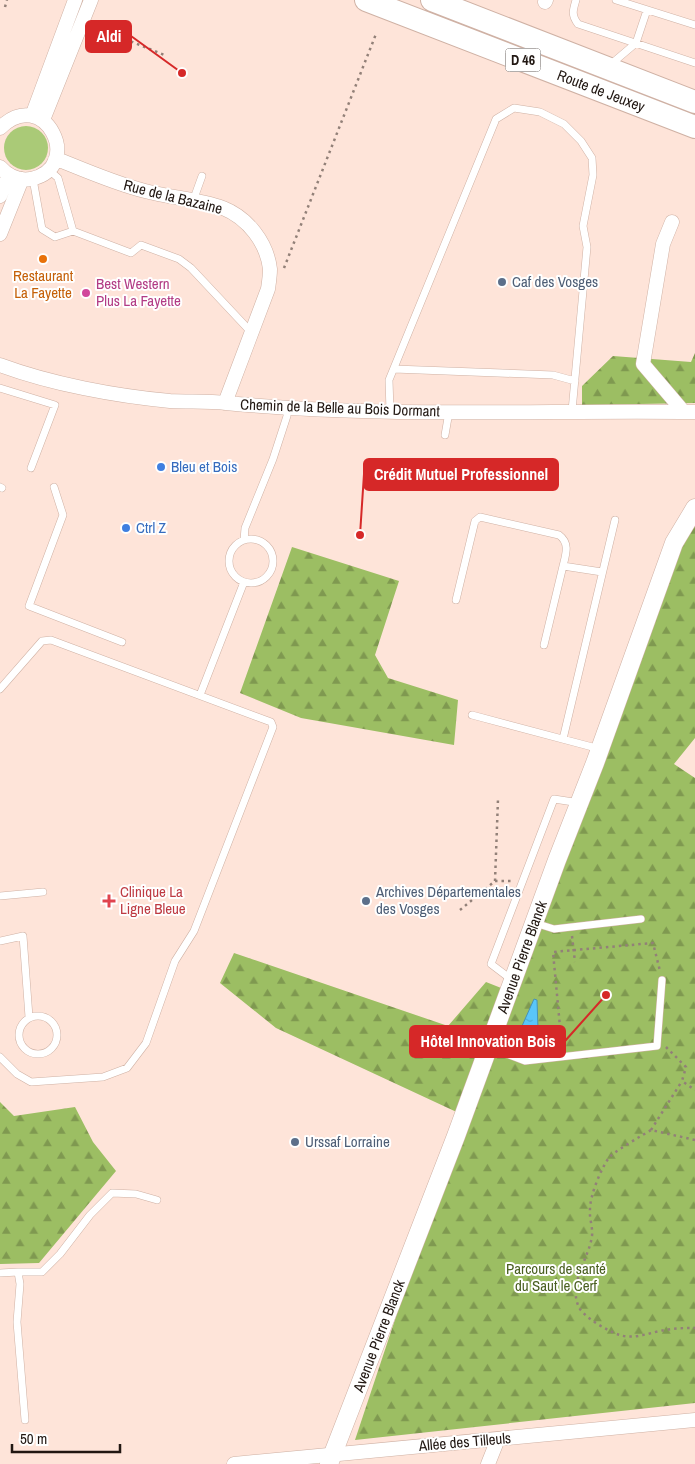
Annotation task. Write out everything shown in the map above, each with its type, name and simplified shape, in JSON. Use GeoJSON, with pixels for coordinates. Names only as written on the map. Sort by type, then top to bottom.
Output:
{"type":"FeatureCollection","features":[{"type":"Feature","properties":{"kind":"main road","name":"Route de Jeuxey"},"geometry":{"type":"LineString","coordinates":[[366,0],[695,127]]}},
{"type":"Feature","properties":{"kind":"main road","name":"Route de Jeuxey"},"geometry":{"type":"LineString","coordinates":[[432,0],[695,102]]}},
{"type":"Feature","properties":{"kind":"street"},"geometry":{"type":"LineString","coordinates":[[37,118],[75,0]]}},
{"type":"Feature","properties":{"kind":"street"},"geometry":{"type":"LineString","coordinates":[[37,118],[81,26],[91,0]]}},
{"type":"Feature","properties":{"kind":"street"},"geometry":{"type":"LineString","coordinates":[[0,128],[14,117],[23,115],[37,118],[50,126],[57,143],[52,165],[41,175],[16,175]]}},
{"type":"Feature","properties":{"kind":"street","name":"Rue de la Bazaine"},"geometry":{"type":"LineString","coordinates":[[52,165],[62,161],[143,191],[225,209],[241,218],[253,230],[261,242],[267,257],[270,270],[268,289],[225,403]]}},
{"type":"Feature","properties":{"kind":"street"},"geometry":{"type":"LineString","coordinates":[[0,196],[16,175]]}},
{"type":"Feature","properties":{"kind":"street"},"geometry":{"type":"LineString","coordinates":[[0,234],[16,175]]}},
{"type":"Feature","properties":{"kind":"street","name":"Chemin de la Belle au Bois Dormant"},"geometry":{"type":"LineString","coordinates":[[672,222],[663,244],[643,364],[689,412]]}},
{"type":"Feature","properties":{"kind":"street","name":"Chemin de la Belle au Bois Dormant"},"geometry":{"type":"LineString","coordinates":[[0,365],[84,388],[170,400],[288,408],[390,411],[689,412]]}},
{"type":"Feature","properties":{"kind":"street","name":"Avenue Pierre Blanck"},"geometry":{"type":"LineString","coordinates":[[331,1459],[432,1201],[600,749],[674,543],[695,508]]}},
{"type":"Feature","properties":{"kind":"street","name":"Allée des Tilleuls"},"geometry":{"type":"LineString","coordinates":[[234,1464],[331,1459],[498,1439],[695,1420]]}},
{"type":"Feature","properties":{"kind":"street"},"geometry":{"type":"LineString","coordinates":[[488,1464],[498,1439]]}},
{"type":"Feature","properties":{"kind":"lane"},"geometry":{"type":"LineString","coordinates":[[576,0],[572,12],[578,24],[695,63]]}},
{"type":"Feature","properties":{"kind":"lane"},"geometry":{"type":"LineString","coordinates":[[616,0],[695,25]]}},
{"type":"Feature","properties":{"kind":"lane"},"geometry":{"type":"LineString","coordinates":[[607,68],[636,43],[647,10]]}},
{"type":"Feature","properties":{"kind":"lane"},"geometry":{"type":"LineString","coordinates":[[390,411],[389,380],[496,119],[514,108],[540,112],[564,124],[580,141],[592,158],[593,176],[583,226],[587,247],[572,411]]}},
{"type":"Feature","properties":{"kind":"lane"},"geometry":{"type":"LineString","coordinates":[[52,165],[58,178],[73,231]]}},
{"type":"Feature","properties":{"kind":"lane"},"geometry":{"type":"LineString","coordinates":[[16,175],[42,229],[55,237],[73,231],[131,254],[140,245],[179,259],[191,268],[251,332]]}},
{"type":"Feature","properties":{"kind":"lane"},"geometry":{"type":"LineString","coordinates":[[193,201],[202,176]]}},
{"type":"Feature","properties":{"kind":"lane"},"geometry":{"type":"LineString","coordinates":[[394,369],[553,375],[575,381]]}},
{"type":"Feature","properties":{"kind":"lane"},"geometry":{"type":"LineString","coordinates":[[0,388],[55,406],[31,468]]}},
{"type":"Feature","properties":{"kind":"lane"},"geometry":{"type":"LineString","coordinates":[[244,540],[245,528],[273,459],[288,408]]}},
{"type":"Feature","properties":{"kind":"lane"},"geometry":{"type":"LineString","coordinates":[[445,435],[449,412]]}},
{"type":"Feature","properties":{"kind":"lane"},"geometry":{"type":"LineString","coordinates":[[54,487],[63,515],[29,606],[122,642]]}},
{"type":"Feature","properties":{"kind":"lane"},"geometry":{"type":"LineString","coordinates":[[456,600],[475,521],[480,517],[559,535],[564,539],[567,547],[544,645]]}},
{"type":"Feature","properties":{"kind":"lane"},"geometry":{"type":"LineString","coordinates":[[564,739],[614,520]]}},
{"type":"Feature","properties":{"kind":"lane"},"geometry":{"type":"LineString","coordinates":[[251,539],[265,544],[272,556],[273,564],[267,577],[261,581],[255,583],[244,582],[235,577],[229,564],[229,556],[232,549],[244,540],[251,539]]}},
{"type":"Feature","properties":{"kind":"lane"},"geometry":{"type":"LineString","coordinates":[[563,566],[602,572]]}},
{"type":"Feature","properties":{"kind":"lane"},"geometry":{"type":"LineString","coordinates":[[200,695],[244,582]]}},
{"type":"Feature","properties":{"kind":"lane"},"geometry":{"type":"LineString","coordinates":[[0,690],[42,641],[51,640],[271,722],[273,727],[194,931],[175,961],[146,1043],[127,1068],[103,1077],[31,1082],[17,1074],[0,1057]]}},
{"type":"Feature","properties":{"kind":"lane"},"geometry":{"type":"LineString","coordinates":[[472,715],[600,749]]}},
{"type":"Feature","properties":{"kind":"lane"},"geometry":{"type":"LineString","coordinates":[[513,981],[491,964],[554,799],[580,803]]}},
{"type":"Feature","properties":{"kind":"lane"},"geometry":{"type":"LineString","coordinates":[[0,896],[43,892]]}},
{"type":"Feature","properties":{"kind":"lane"},"geometry":{"type":"LineString","coordinates":[[534,923],[554,928],[641,919]]}},
{"type":"Feature","properties":{"kind":"lane"},"geometry":{"type":"LineString","coordinates":[[0,940],[23,936],[29,1018],[20,1027],[19,1033],[22,1046],[32,1054],[38,1055],[49,1051],[57,1041],[58,1035],[53,1023],[42,1016],[29,1018]]}},
{"type":"Feature","properties":{"kind":"lane"},"geometry":{"type":"LineString","coordinates":[[489,1047],[524,1061],[657,1046],[662,980]]}},
{"type":"Feature","properties":{"kind":"lane"},"geometry":{"type":"LineString","coordinates":[[0,1273],[42,1272],[60,1254],[90,1215],[112,1193],[136,1194],[157,1200]]}},
{"type":"Feature","properties":{"kind":"lane"},"geometry":{"type":"LineString","coordinates":[[18,1272],[20,1284],[16,1322],[25,1420]]}},
{"type":"Feature","properties":{"kind":"path"},"geometry":{"type":"LineString","coordinates":[[5,7],[7,0]]}},
{"type":"Feature","properties":{"kind":"path"},"geometry":{"type":"LineString","coordinates":[[81,26],[109,36],[120,37],[167,56]]}},
{"type":"Feature","properties":{"kind":"path"},"geometry":{"type":"LineString","coordinates":[[268,289],[278,279],[284,268],[376,34]]}},
{"type":"Feature","properties":{"kind":"path"},"geometry":{"type":"LineString","coordinates":[[495,881],[498,799]]}},
{"type":"Feature","properties":{"kind":"path"},"geometry":{"type":"LineString","coordinates":[[460,910],[495,881],[522,882]]}},
{"type":"Feature","properties":{"kind":"path"},"geometry":{"type":"LineString","coordinates":[[571,926],[575,962]]}},
{"type":"Feature","properties":{"kind":"path"},"geometry":{"type":"LineString","coordinates":[[563,1057],[554,952],[653,943],[662,980]]}},
{"type":"Feature","properties":{"kind":"path"},"geometry":{"type":"LineString","coordinates":[[658,1039],[686,1067],[682,1081],[651,1130],[623,1149],[613,1153],[608,1160],[591,1198],[592,1234],[576,1294],[578,1306],[583,1313],[608,1331],[622,1336],[639,1336],[675,1328],[695,1328]]}},
{"type":"Feature","properties":{"kind":"path"},"geometry":{"type":"LineString","coordinates":[[682,1081],[695,1090]]}},
{"type":"Feature","properties":{"kind":"path"},"geometry":{"type":"LineString","coordinates":[[651,1130],[695,1140]]}},
{"type":"Feature","properties":{"kind":"green space"},"geometry":{"type":"Polygon","coordinates":[[[26,126],[38,130],[44,136],[48,148],[44,160],[38,166],[26,170],[14,166],[8,160],[4,148],[8,136],[14,130],[26,126]]]}},
{"type":"Feature","properties":{"kind":"green space"},"geometry":{"type":"Polygon","coordinates":[[[695,353],[695,403],[582,405],[582,386],[613,356],[691,362],[695,353]]]}},
{"type":"Feature","properties":{"kind":"green space","name":"Parcours de santé du Saut le Cerf"},"geometry":{"type":"Polygon","coordinates":[[[695,516],[695,738],[674,764],[695,778],[695,1403],[355,1440],[463,1115],[276,1028],[220,983],[234,953],[448,1026],[486,982],[511,992],[647,604],[695,516]]]}},
{"type":"Feature","properties":{"kind":"green space"},"geometry":{"type":"Polygon","coordinates":[[[292,547],[399,581],[375,655],[388,678],[458,700],[454,745],[301,718],[240,693],[292,547]]]}},
{"type":"Feature","properties":{"kind":"green space"},"geometry":{"type":"Polygon","coordinates":[[[0,1102],[14,1116],[75,1107],[93,1142],[116,1171],[39,1263],[0,1264],[0,1102]]]}},
{"type":"Feature","properties":{"kind":"water"},"geometry":{"type":"Polygon","coordinates":[[[534,999],[537,1000],[538,1029],[534,1032],[525,1032],[522,1026],[534,999]]]}},
{"type":"Feature","properties":{"kind":"place","name":"Aldi"},"geometry":{"type":"Point","coordinates":[182,73]}},
{"type":"Feature","properties":{"kind":"place","name":"Restaurant La Fayette"},"geometry":{"type":"Point","coordinates":[43,259]}},
{"type":"Feature","properties":{"kind":"place","name":"Caf des Vosges"},"geometry":{"type":"Point","coordinates":[502,282]}},
{"type":"Feature","properties":{"kind":"place","name":"Best Western Plus La Fayette"},"geometry":{"type":"Point","coordinates":[86,293]}},
{"type":"Feature","properties":{"kind":"place","name":"Bleu et Bois"},"geometry":{"type":"Point","coordinates":[161,467]}},
{"type":"Feature","properties":{"kind":"place","name":"Ctrl Z"},"geometry":{"type":"Point","coordinates":[126,528]}},
{"type":"Feature","properties":{"kind":"place","name":"Crédit Mutuel Professionnel"},"geometry":{"type":"Point","coordinates":[360,535]}},
{"type":"Feature","properties":{"kind":"place","name":"Clinique La Ligne Bleue"},"geometry":{"type":"Point","coordinates":[109,901]}},
{"type":"Feature","properties":{"kind":"place","name":"Archives Départementales des Vosges"},"geometry":{"type":"Point","coordinates":[366,901]}},
{"type":"Feature","properties":{"kind":"place","name":"Hôtel Innovation Bois"},"geometry":{"type":"Point","coordinates":[606,995]}},
{"type":"Feature","properties":{"kind":"place","name":"Urssaf Lorraine"},"geometry":{"type":"Point","coordinates":[295,1142]}}]}
